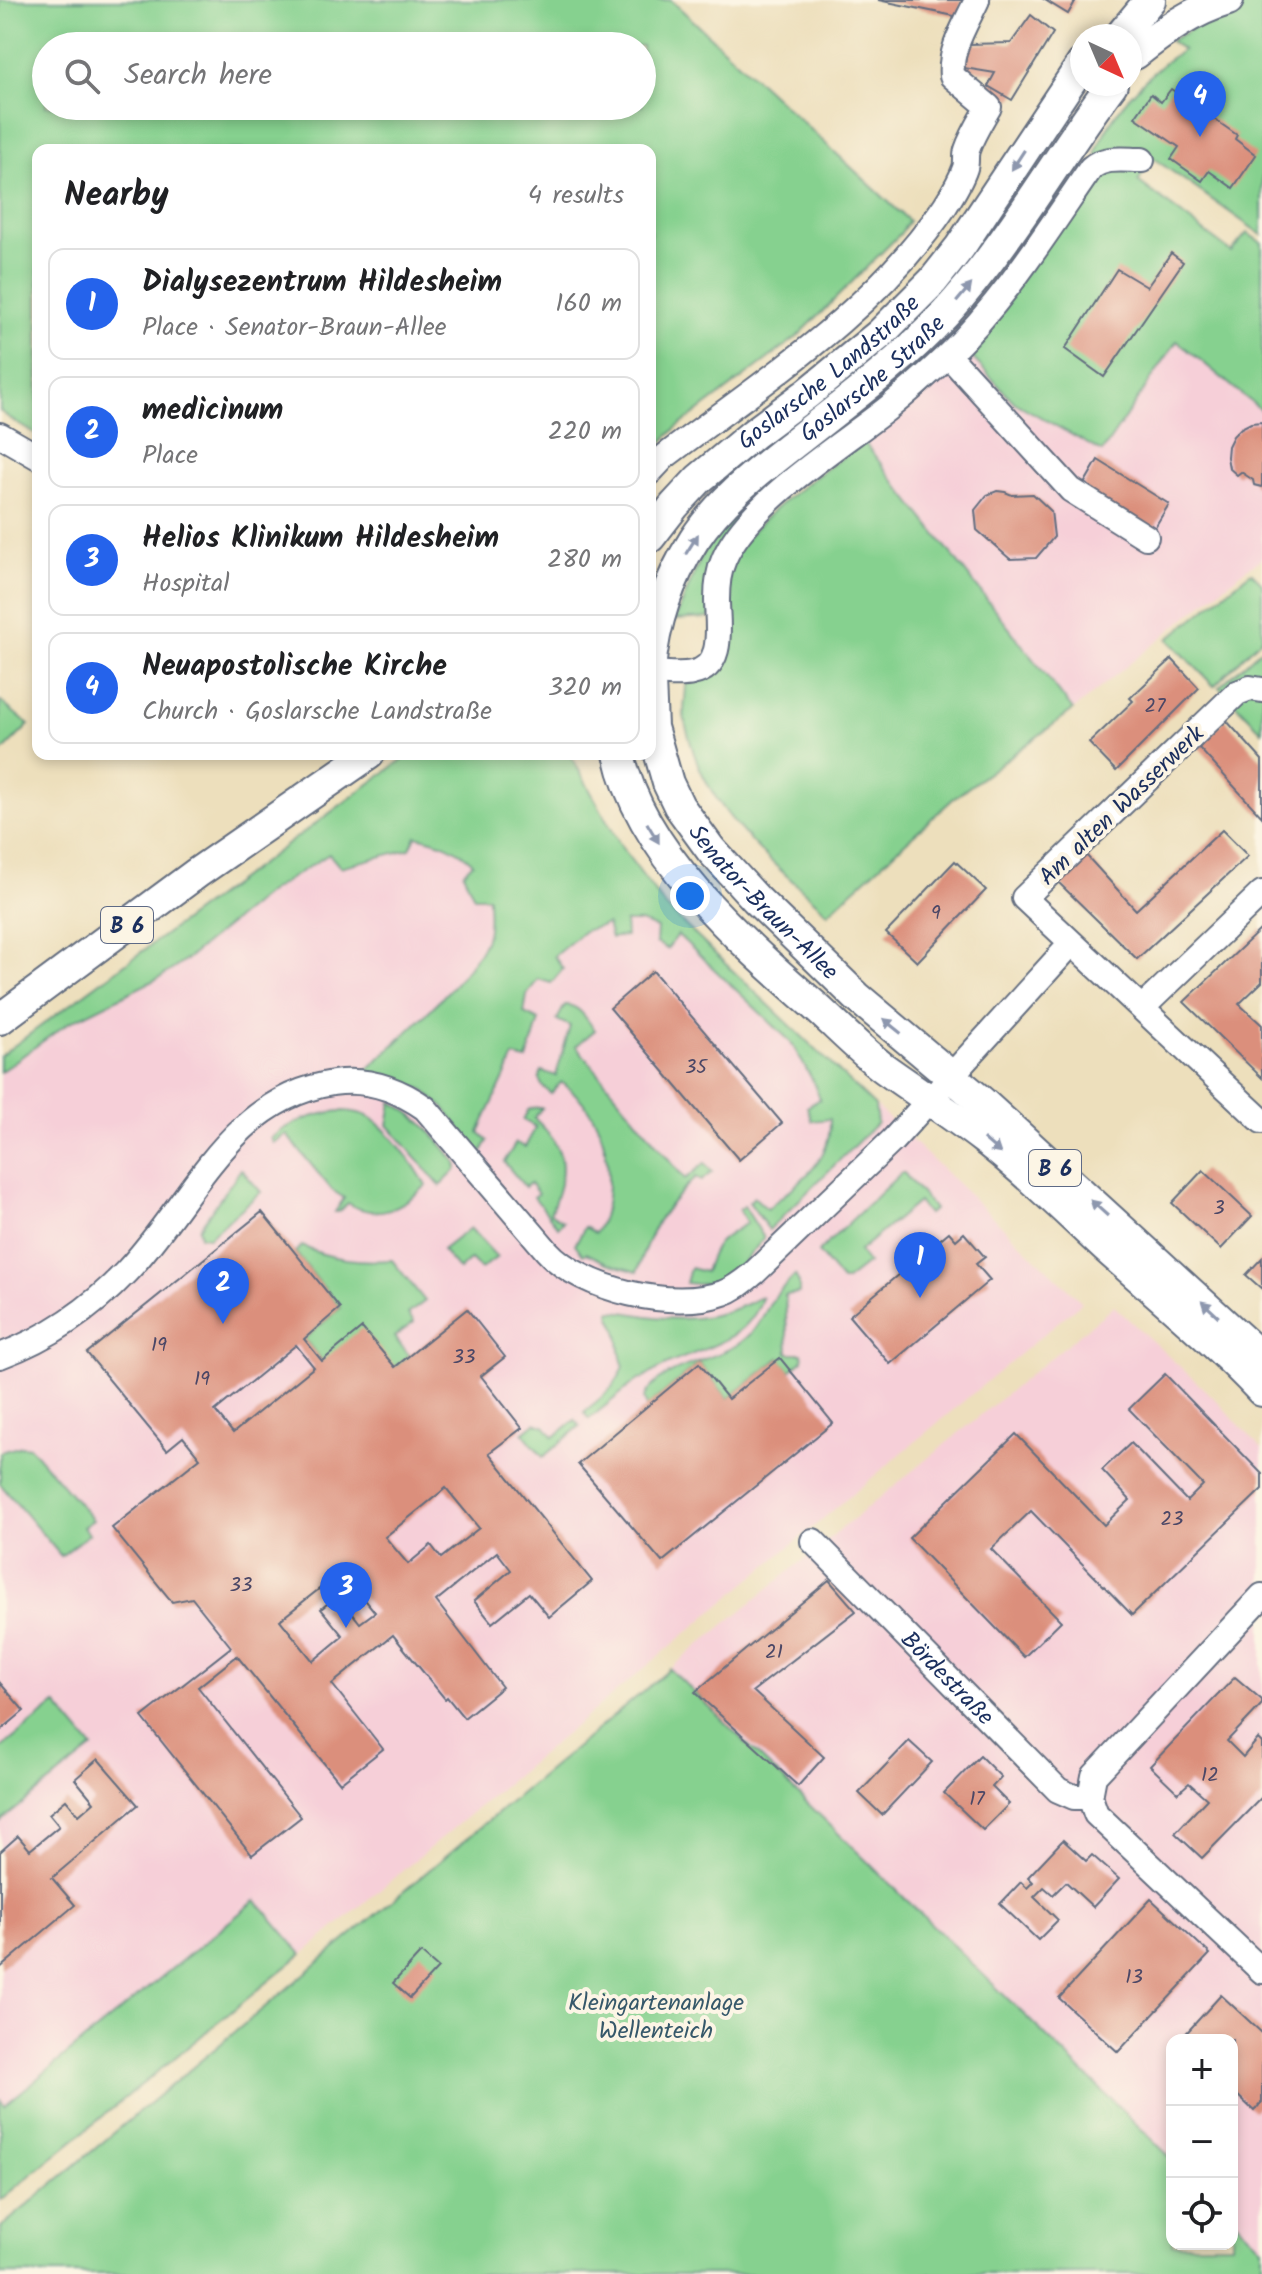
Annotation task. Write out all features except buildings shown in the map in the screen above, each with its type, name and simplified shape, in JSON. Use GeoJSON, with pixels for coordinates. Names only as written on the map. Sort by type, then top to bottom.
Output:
{"type":"FeatureCollection","features":[{"type":"Feature","properties":{"kind":"main road"},"geometry":{"type":"LineString","coordinates":[[1109,24],[1125,0]]}},
{"type":"Feature","properties":{"kind":"main road"},"geometry":{"type":"LineString","coordinates":[[1139,24],[1150,0]]}},
{"type":"Feature","properties":{"kind":"main road"},"geometry":{"type":"LineString","coordinates":[[1142,34],[1173,0]]}},
{"type":"Feature","properties":{"kind":"main road"},"geometry":{"type":"LineString","coordinates":[[1142,43],[1210,5],[1228,0]]}},
{"type":"Feature","properties":{"kind":"main road","name":"Goslarsche Landstraße"},"geometry":{"type":"LineString","coordinates":[[656,529],[711,469],[843,365],[933,281],[1070,91]]}},
{"type":"Feature","properties":{"kind":"main road","name":"Goslarsche Straße"},"geometry":{"type":"LineString","coordinates":[[656,627],[672,583],[695,539],[711,517],[747,480],[871,384],[927,334],[978,275],[1104,96]]}},
{"type":"Feature","properties":{"kind":"main road","name":"Senator-Braun-Allee"},"geometry":{"type":"LineString","coordinates":[[656,744],[679,806],[695,831],[802,946],[857,997],[952,1075],[1262,1358]]}},
{"type":"Feature","properties":{"kind":"main road","name":"B 6"},"geometry":{"type":"LineString","coordinates":[[0,1019],[197,873],[360,760]]}},
{"type":"Feature","properties":{"kind":"main road","name":"Senator-Braun-Allee"},"geometry":{"type":"LineString","coordinates":[[618,760],[661,847],[704,900],[771,967],[873,1058],[985,1139],[1262,1391]]}},
{"type":"Feature","properties":{"kind":"street","name":"Goslarsche Landstraße"},"geometry":{"type":"LineString","coordinates":[[656,466],[812,345],[863,301],[900,265],[946,204],[966,166],[965,154],[974,133],[989,107],[952,76],[950,63],[977,0]]}},
{"type":"Feature","properties":{"kind":"street"},"geometry":{"type":"LineString","coordinates":[[656,672],[694,673],[707,666],[713,658],[718,645],[717,596],[723,560],[741,528],[774,497],[890,407],[948,355],[994,304],[1098,161],[1142,160]]}},
{"type":"Feature","properties":{"kind":"street"},"geometry":{"type":"LineString","coordinates":[[966,166],[994,197]]}},
{"type":"Feature","properties":{"kind":"street"},"geometry":{"type":"LineString","coordinates":[[948,355],[1071,490],[1146,537]]}},
{"type":"Feature","properties":{"kind":"street"},"geometry":{"type":"LineString","coordinates":[[0,435],[32,454]]}},
{"type":"Feature","properties":{"kind":"street","name":"Am alten Wasserwerk"},"geometry":{"type":"LineString","coordinates":[[1262,690],[1241,690],[1230,699],[1024,898],[1262,1121]]}},
{"type":"Feature","properties":{"kind":"street"},"geometry":{"type":"LineString","coordinates":[[1142,1008],[1262,893]]}},
{"type":"Feature","properties":{"kind":"street"},"geometry":{"type":"LineString","coordinates":[[0,1356],[62,1325],[108,1290],[160,1233],[227,1142],[259,1113],[299,1090],[340,1082],[384,1087],[405,1095],[425,1108],[554,1259],[590,1280],[629,1294],[675,1299],[721,1294],[754,1273],[893,1140],[1071,944]]}},
{"type":"Feature","properties":{"kind":"street","name":"Bördestraße"},"geometry":{"type":"LineString","coordinates":[[813,1541],[1058,1790],[1074,1797],[1090,1797]]}},
{"type":"Feature","properties":{"kind":"street"},"geometry":{"type":"LineString","coordinates":[[1262,1596],[1094,1776],[1090,1797],[1096,1814],[1262,1971]]}},
{"type":"Feature","properties":{"kind":"shaded area"},"geometry":{"type":"Polygon","coordinates":[[[1178,341],[1262,411],[1262,559],[1073,710],[864,442],[964,349],[1178,341]]]}},
{"type":"Feature","properties":{"kind":"shaded area"},"geometry":{"type":"Polygon","coordinates":[[[414,760],[573,760],[622,848],[666,907],[1082,1302],[303,1954],[0,2198],[0,1059],[414,760]]]}},
{"type":"Feature","properties":{"kind":"shaded area"},"geometry":{"type":"Polygon","coordinates":[[[1114,1306],[1214,1398],[1262,1449],[1262,2247],[1238,2224],[1238,2034],[1166,2034],[1166,2153],[670,1669],[1114,1306]]]}},
{"type":"Feature","properties":{"kind":"green space"},"geometry":{"type":"Polygon","coordinates":[[[0,0],[671,0],[909,221],[900,234],[797,337],[675,429],[656,448],[656,144],[32,144],[32,432],[0,411],[0,0]]]}},
{"type":"Feature","properties":{"kind":"green space"},"geometry":{"type":"Polygon","coordinates":[[[1262,0],[1262,235],[1153,158],[1138,181],[1231,252],[1247,233],[1262,243],[1262,411],[1177,341],[1102,452],[1014,402],[964,349],[1091,189],[1104,177],[1096,153],[1102,138],[1130,96],[1142,96],[1142,83],[1183,50],[1170,41],[1226,10],[1262,0]]]}},
{"type":"Feature","properties":{"kind":"green space"},"geometry":{"type":"Polygon","coordinates":[[[852,412],[856,419],[763,492],[709,618],[675,620],[702,555],[718,528],[738,505],[852,412]]]}},
{"type":"Feature","properties":{"kind":"green space"},"geometry":{"type":"Polygon","coordinates":[[[864,442],[1073,710],[954,798],[828,913],[748,838],[714,794],[701,770],[686,726],[686,684],[708,679],[720,668],[725,650],[728,579],[741,545],[791,496],[864,442]]]}},
{"type":"Feature","properties":{"kind":"green space"},"geometry":{"type":"Polygon","coordinates":[[[1251,572],[1262,583],[1262,638],[1214,686],[1168,639],[1251,572]]]}},
{"type":"Feature","properties":{"kind":"green space"},"geometry":{"type":"Polygon","coordinates":[[[1260,650],[1262,652],[1262,731],[1219,687],[1260,650]]]}},
{"type":"Feature","properties":{"kind":"green space"},"geometry":{"type":"Polygon","coordinates":[[[0,701],[29,725],[0,754],[0,701]]]}},
{"type":"Feature","properties":{"kind":"green space"},"geometry":{"type":"Polygon","coordinates":[[[402,760],[573,760],[622,848],[666,907],[875,1106],[877,1123],[769,1230],[749,1202],[754,1197],[767,1209],[801,1181],[819,1161],[829,1135],[830,1119],[812,1121],[807,1107],[820,1099],[812,1079],[790,1041],[678,935],[667,949],[656,943],[657,928],[640,922],[625,922],[626,936],[611,938],[607,924],[584,931],[554,956],[563,969],[551,983],[538,979],[527,995],[524,1013],[539,1020],[527,1060],[514,1057],[479,1132],[488,1141],[480,1155],[445,1109],[422,1089],[366,1071],[452,987],[468,968],[487,935],[488,897],[474,897],[463,873],[473,863],[447,845],[416,836],[410,849],[340,867],[329,854],[269,892],[161,977],[68,1023],[0,1072],[0,1056],[402,760]]]}},
{"type":"Feature","properties":{"kind":"green space"},"geometry":{"type":"Polygon","coordinates":[[[565,1005],[579,1010],[595,1030],[576,1046],[685,1179],[705,1163],[712,1172],[701,1181],[696,1177],[666,1210],[647,1243],[637,1272],[586,1253],[583,1255],[575,1244],[585,1227],[595,1233],[601,1222],[607,1198],[608,1169],[603,1140],[584,1103],[561,1082],[551,1094],[540,1081],[542,1071],[556,1076],[570,1026],[557,1020],[565,1005]]]}},
{"type":"Feature","properties":{"kind":"green space"},"geometry":{"type":"Polygon","coordinates":[[[392,1102],[420,1121],[456,1162],[457,1169],[440,1186],[388,1125],[392,1102]]]}},
{"type":"Feature","properties":{"kind":"green space"},"geometry":{"type":"Polygon","coordinates":[[[542,1108],[534,1118],[553,1140],[562,1162],[560,1185],[550,1213],[563,1222],[558,1227],[534,1197],[538,1194],[530,1183],[525,1187],[504,1162],[516,1143],[525,1147],[536,1127],[523,1120],[528,1110],[542,1108]]]}},
{"type":"Feature","properties":{"kind":"green space"},"geometry":{"type":"Polygon","coordinates":[[[340,1111],[365,1115],[373,1120],[408,1157],[426,1186],[390,1209],[370,1211],[348,1203],[335,1212],[344,1198],[332,1190],[286,1134],[274,1143],[271,1138],[304,1120],[340,1111]]]}},
{"type":"Feature","properties":{"kind":"green space"},"geometry":{"type":"Polygon","coordinates":[[[241,1169],[261,1192],[209,1237],[200,1236],[199,1228],[241,1169]]]}},
{"type":"Feature","properties":{"kind":"green space"},"geometry":{"type":"Polygon","coordinates":[[[901,1173],[934,1209],[928,1214],[918,1202],[859,1251],[868,1263],[842,1281],[818,1252],[901,1173]]]}},
{"type":"Feature","properties":{"kind":"green space"},"geometry":{"type":"Polygon","coordinates":[[[744,1206],[764,1238],[740,1266],[722,1279],[711,1283],[686,1283],[690,1268],[705,1272],[720,1242],[747,1223],[739,1210],[744,1206]]]}},
{"type":"Feature","properties":{"kind":"green space"},"geometry":{"type":"Polygon","coordinates":[[[470,1228],[497,1257],[481,1269],[471,1259],[459,1270],[442,1250],[470,1228]]]}},
{"type":"Feature","properties":{"kind":"green space"},"geometry":{"type":"Polygon","coordinates":[[[302,1246],[346,1259],[392,1260],[425,1301],[408,1314],[414,1322],[394,1337],[409,1355],[395,1367],[322,1361],[304,1339],[340,1308],[295,1252],[302,1246]]]}},
{"type":"Feature","properties":{"kind":"green space"},"geometry":{"type":"Polygon","coordinates":[[[795,1275],[799,1293],[785,1295],[788,1353],[802,1353],[803,1360],[790,1371],[779,1358],[728,1399],[699,1363],[647,1407],[644,1398],[661,1379],[728,1350],[746,1338],[756,1328],[774,1298],[795,1275]]]}},
{"type":"Feature","properties":{"kind":"green space"},"geometry":{"type":"Polygon","coordinates":[[[761,1297],[754,1316],[727,1339],[674,1361],[642,1380],[640,1378],[589,1419],[584,1412],[612,1387],[624,1366],[610,1311],[697,1318],[735,1309],[761,1297]]]}},
{"type":"Feature","properties":{"kind":"green space"},"geometry":{"type":"Polygon","coordinates":[[[575,1420],[580,1426],[543,1457],[523,1433],[535,1423],[545,1426],[554,1437],[575,1420]]]}},
{"type":"Feature","properties":{"kind":"green space"},"geometry":{"type":"Polygon","coordinates":[[[30,1447],[93,1520],[83,1527],[89,1534],[61,1556],[0,1484],[0,1452],[30,1447]]]}},
{"type":"Feature","properties":{"kind":"green space","name":"Kleingartenanlage Wellenteich"},"geometry":{"type":"Polygon","coordinates":[[[670,1669],[1166,2153],[1166,2250],[1238,2250],[1238,2224],[1262,2247],[1262,2274],[0,2274],[0,2228],[670,1669]]]}},
{"type":"Feature","properties":{"kind":"green space"},"geometry":{"type":"Polygon","coordinates":[[[56,1704],[93,1748],[0,1822],[0,1749],[56,1704]]]}},
{"type":"Feature","properties":{"kind":"green space"},"geometry":{"type":"Polygon","coordinates":[[[256,1900],[302,1954],[0,2200],[0,2100],[5,2105],[256,1900]]]}},
{"type":"Feature","properties":{"kind":"place","name":"Neuapostolische Kirche"},"geometry":{"type":"Point","coordinates":[1200,137]}},
{"type":"Feature","properties":{"kind":"place","name":"Dialysezentrum Hildesheim"},"geometry":{"type":"Point","coordinates":[920,1298]}},
{"type":"Feature","properties":{"kind":"place","name":"medicinum"},"geometry":{"type":"Point","coordinates":[223,1324]}},
{"type":"Feature","properties":{"kind":"place","name":"Helios Klinikum Hildesheim"},"geometry":{"type":"Point","coordinates":[346,1628]}}]}
